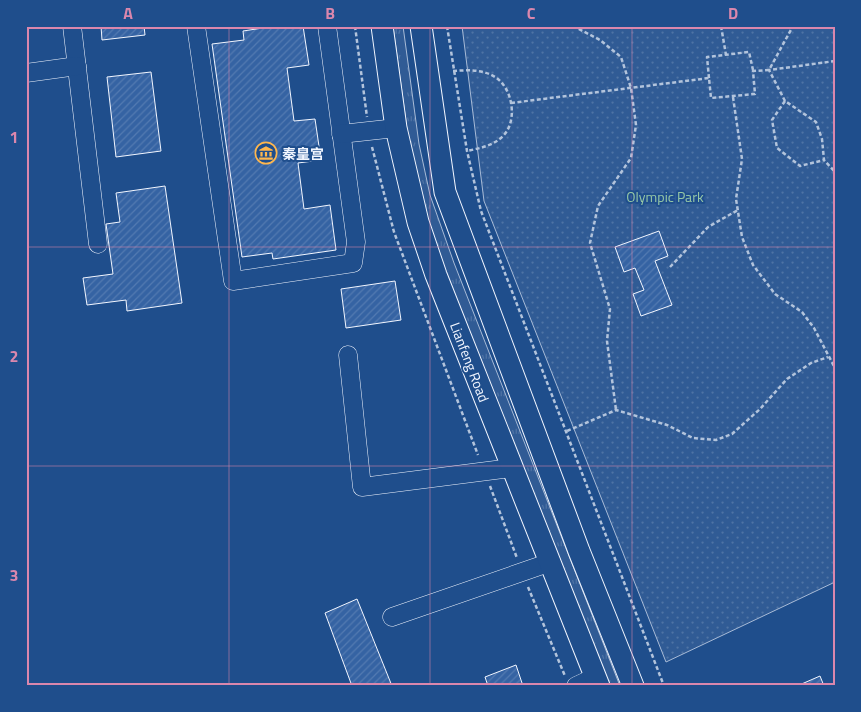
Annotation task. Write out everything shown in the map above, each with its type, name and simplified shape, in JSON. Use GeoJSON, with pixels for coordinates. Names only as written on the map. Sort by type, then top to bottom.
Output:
{"type":"FeatureCollection","features":[{"type":"Feature","properties":{"kind":"main road","name":"Lianfeng Road"},"geometry":{"type":"LineString","coordinates":[[382,26],[396,128],[418,222],[440,284],[597,681]]}},
{"type":"Feature","properties":{"kind":"main road"},"geometry":{"type":"LineString","coordinates":[[421,26],[445,192],[579,551],[633,686]]}},
{"type":"Feature","properties":{"kind":"lane"},"geometry":{"type":"LineString","coordinates":[[72,26],[98,244]]}},
{"type":"Feature","properties":{"kind":"lane"},"geometry":{"type":"LineString","coordinates":[[196,26],[233,281],[353,263],[356,242],[327,26]]}},
{"type":"Feature","properties":{"kind":"lane"},"geometry":{"type":"LineString","coordinates":[[26,73],[76,66]]}},
{"type":"Feature","properties":{"kind":"lane"},"geometry":{"type":"LineString","coordinates":[[341,134],[396,128]]}},
{"type":"Feature","properties":{"kind":"lane"},"geometry":{"type":"LineString","coordinates":[[348,355],[362,487],[512,468]]}},
{"type":"Feature","properties":{"kind":"lane"},"geometry":{"type":"LineString","coordinates":[[392,617],[551,562]]}},
{"type":"Feature","properties":{"kind":"lane"},"geometry":{"type":"LineString","coordinates":[[570,681],[597,681]]}},
{"type":"Feature","properties":{"kind":"path"},"geometry":{"type":"LineString","coordinates":[[355,26],[369,131],[394,232],[522,572],[570,681]]}},
{"type":"Feature","properties":{"kind":"path"},"geometry":{"type":"LineString","coordinates":[[448,26],[453,70],[467,151],[481,211],[664,686]]}},
{"type":"Feature","properties":{"kind":"path"},"geometry":{"type":"LineString","coordinates":[[573,26],[600,40],[620,58],[631,88],[636,125],[631,158],[598,206],[590,243],[610,309],[607,341],[616,410]]}},
{"type":"Feature","properties":{"kind":"path"},"geometry":{"type":"LineString","coordinates":[[721,26],[726,55]]}},
{"type":"Feature","properties":{"kind":"path"},"geometry":{"type":"LineString","coordinates":[[769,70],[793,26]]}},
{"type":"Feature","properties":{"kind":"path"},"geometry":{"type":"LineString","coordinates":[[749,52],[755,94],[711,98],[707,57],[726,55],[749,52]]}},
{"type":"Feature","properties":{"kind":"path"},"geometry":{"type":"LineString","coordinates":[[753,71],[835,61]]}},
{"type":"Feature","properties":{"kind":"path"},"geometry":{"type":"LineString","coordinates":[[453,70],[478,70],[496,78],[508,90],[511,103],[510,124],[503,136],[489,146],[467,151]]}},
{"type":"Feature","properties":{"kind":"path"},"geometry":{"type":"LineString","coordinates":[[769,70],[785,101],[816,122],[822,139],[824,160],[835,172]]}},
{"type":"Feature","properties":{"kind":"path"},"geometry":{"type":"LineString","coordinates":[[511,103],[709,78]]}},
{"type":"Feature","properties":{"kind":"path"},"geometry":{"type":"LineString","coordinates":[[733,97],[742,159],[736,199],[742,238],[753,265],[775,294],[802,312],[814,328],[835,368]]}},
{"type":"Feature","properties":{"kind":"path"},"geometry":{"type":"LineString","coordinates":[[785,101],[772,120],[777,148],[800,166],[824,160]]}},
{"type":"Feature","properties":{"kind":"path"},"geometry":{"type":"LineString","coordinates":[[670,267],[708,227],[738,210]]}},
{"type":"Feature","properties":{"kind":"path"},"geometry":{"type":"LineString","coordinates":[[567,431],[616,410],[667,425],[693,438],[716,440],[732,434],[760,409],[787,379],[811,363],[828,357]]}},
{"type":"Feature","properties":{"kind":"green space"},"geometry":{"type":"Polygon","coordinates":[[[393,26],[403,26],[419,144],[430,195],[454,263],[620,686],[608,686],[442,267],[421,202],[410,151],[393,26]]]}},
{"type":"Feature","properties":{"kind":"green space","name":"Olympic Park"},"geometry":{"type":"Polygon","coordinates":[[[462,26],[835,26],[835,582],[666,662],[484,201],[462,26]]]}},
{"type":"Feature","properties":{"kind":"building"},"geometry":{"type":"Polygon","coordinates":[[[101,26],[144,26],[145,35],[102,40],[101,26]]]}},
{"type":"Feature","properties":{"kind":"building"},"geometry":{"type":"Polygon","coordinates":[[[276,26],[303,26],[309,65],[287,68],[294,121],[315,119],[321,160],[298,163],[304,209],[330,205],[336,250],[273,259],[272,253],[242,257],[212,44],[244,40],[243,31],[276,26]]]}},
{"type":"Feature","properties":{"kind":"building"},"geometry":{"type":"Polygon","coordinates":[[[151,72],[161,151],[116,157],[107,77],[151,72]]]}},
{"type":"Feature","properties":{"kind":"building"},"geometry":{"type":"Polygon","coordinates":[[[165,186],[182,303],[127,311],[126,300],[87,305],[83,278],[113,274],[106,224],[120,222],[116,193],[165,186]]]}},
{"type":"Feature","properties":{"kind":"building"},"geometry":{"type":"Polygon","coordinates":[[[659,231],[668,256],[655,261],[672,305],[641,316],[633,294],[644,290],[635,268],[624,272],[615,247],[659,231]]]}},
{"type":"Feature","properties":{"kind":"building"},"geometry":{"type":"Polygon","coordinates":[[[395,281],[401,320],[346,328],[341,289],[395,281]]]}},
{"type":"Feature","properties":{"kind":"building"},"geometry":{"type":"Polygon","coordinates":[[[357,599],[392,686],[352,686],[325,613],[357,599]]]}},
{"type":"Feature","properties":{"kind":"building"},"geometry":{"type":"Polygon","coordinates":[[[516,665],[523,686],[488,686],[485,677],[516,665]]]}},
{"type":"Feature","properties":{"kind":"building"},"geometry":{"type":"Polygon","coordinates":[[[820,676],[824,686],[797,686],[820,676]]]}},
{"type":"Feature","properties":{"kind":"place","name":"秦皇宫"},"geometry":{"type":"Point","coordinates":[266,153]}}]}
